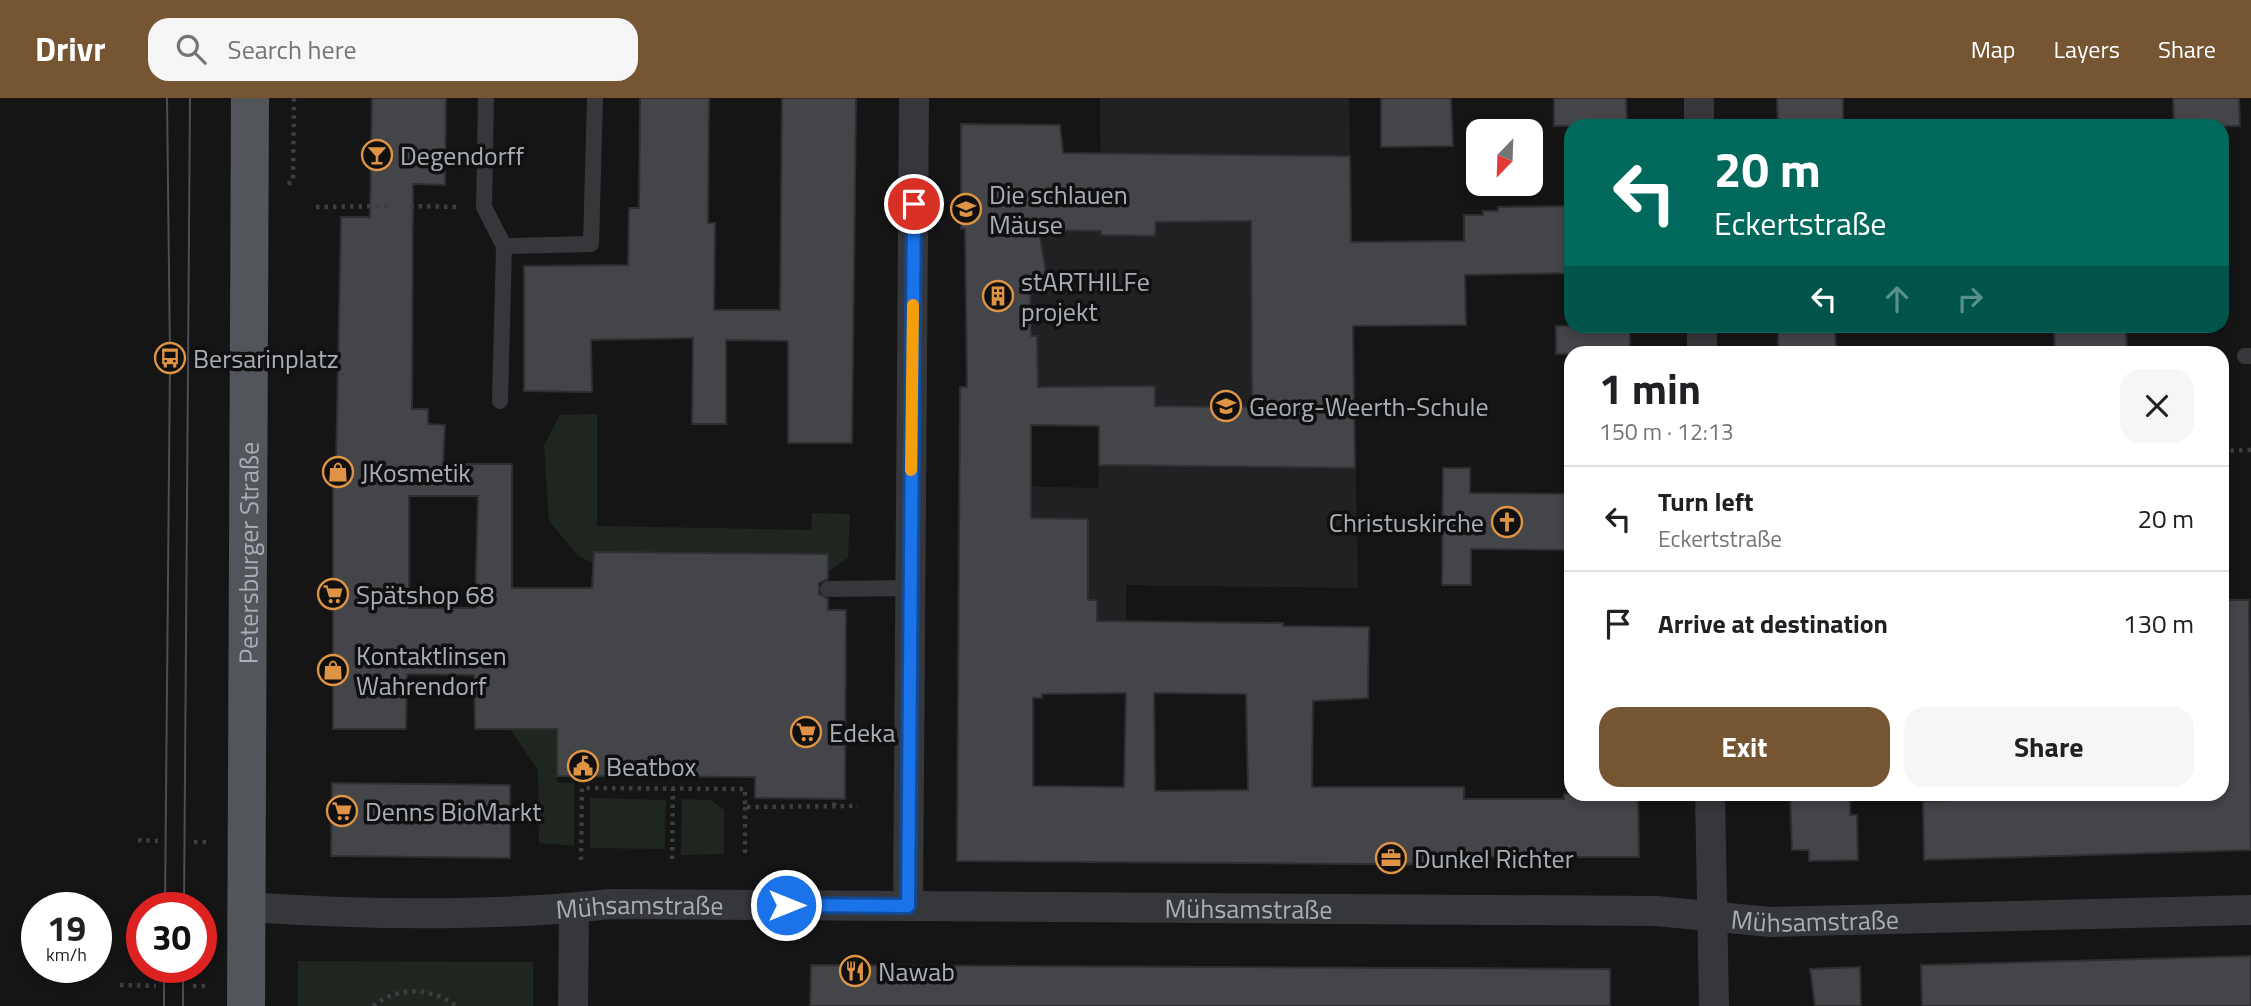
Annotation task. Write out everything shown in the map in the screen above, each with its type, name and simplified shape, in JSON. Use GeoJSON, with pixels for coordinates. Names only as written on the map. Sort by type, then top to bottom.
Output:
{"type":"FeatureCollection","features":[{"type":"Feature","properties":{"kind":"main road","name":"Petersburger Straße"},"geometry":{"type":"LineString","coordinates":[[230,996],[246,907],[250,98]]}},
{"type":"Feature","properties":{"kind":"street"},"geometry":{"type":"LineString","coordinates":[[908,906],[914,98]]}},
{"type":"Feature","properties":{"kind":"street"},"geometry":{"type":"LineString","coordinates":[[1699,98],[1699,119]]}},
{"type":"Feature","properties":{"kind":"street"},"geometry":{"type":"LineString","coordinates":[[1710,801],[1714,1006]]}},
{"type":"Feature","properties":{"kind":"street","name":"Mühsamstraße"},"geometry":{"type":"LineString","coordinates":[[246,907],[312,912],[538,912],[611,904],[1642,911],[1771,922],[2251,910]]}},
{"type":"Feature","properties":{"kind":"street"},"geometry":{"type":"LineString","coordinates":[[573,1006],[574,908]]}},
{"type":"Feature","properties":{"kind":"lane"},"geometry":{"type":"LineString","coordinates":[[486,98],[484,207],[505,246],[500,401]]}},
{"type":"Feature","properties":{"kind":"lane"},"geometry":{"type":"LineString","coordinates":[[505,246],[592,244],[595,98]]}},
{"type":"Feature","properties":{"kind":"lane"},"geometry":{"type":"LineString","coordinates":[[828,589],[910,588]]}},
{"type":"Feature","properties":{"kind":"path"},"geometry":{"type":"LineString","coordinates":[[316,207],[392,206]]}},
{"type":"Feature","properties":{"kind":"path"},"geometry":{"type":"LineString","coordinates":[[410,206],[484,207]]}},
{"type":"Feature","properties":{"kind":"path"},"geometry":{"type":"LineString","coordinates":[[2229,451],[2251,450]]}},
{"type":"Feature","properties":{"kind":"path"},"geometry":{"type":"LineString","coordinates":[[581,860],[582,788],[745,789],[745,859]]}},
{"type":"Feature","properties":{"kind":"path"},"geometry":{"type":"LineString","coordinates":[[673,788],[673,859]]}},
{"type":"Feature","properties":{"kind":"path"},"geometry":{"type":"LineString","coordinates":[[834,807],[835,799]]}},
{"type":"Feature","properties":{"kind":"path"},"geometry":{"type":"LineString","coordinates":[[745,807],[858,806]]}},
{"type":"Feature","properties":{"kind":"path"},"geometry":{"type":"LineString","coordinates":[[138,840],[158,841]]}},
{"type":"Feature","properties":{"kind":"path"},"geometry":{"type":"LineString","coordinates":[[120,985],[156,986]]}},
{"type":"Feature","properties":{"kind":"path"},"geometry":{"type":"LineString","coordinates":[[193,986],[230,996]]}},
{"type":"Feature","properties":{"kind":"path"},"geometry":{"type":"LineString","coordinates":[[373,1006],[394,994],[411,991],[430,993],[449,1000],[456,1006]]}},
{"type":"Feature","properties":{"kind":"shaded area","name":"Georg-Weerth-Schule"},"geometry":{"type":"Polygon","coordinates":[[[1100,98],[1349,98],[1358,588],[1126,585],[1126,694],[958,695],[960,485],[1098,488],[1099,465],[1098,388],[967,387],[965,229],[1101,231],[1100,98]]]}},
{"type":"Feature","properties":{"kind":"shaded area"},"geometry":{"type":"Polygon","coordinates":[[[597,414],[597,526],[811,530],[812,513],[850,514],[848,558],[828,572],[827,554],[594,552],[593,563],[578,556],[549,521],[544,445],[560,415],[597,414]]]}},
{"type":"Feature","properties":{"kind":"shaded area"},"geometry":{"type":"Polygon","coordinates":[[[557,609],[557,782],[574,783],[574,846],[539,843],[538,770],[510,729],[512,641],[557,609]]]}},
{"type":"Feature","properties":{"kind":"shaded area"},"geometry":{"type":"Polygon","coordinates":[[[590,798],[666,800],[665,849],[590,848],[590,798]]]}},
{"type":"Feature","properties":{"kind":"shaded area"},"geometry":{"type":"Polygon","coordinates":[[[682,799],[711,800],[724,810],[724,854],[681,855],[682,799]]]}},
{"type":"Feature","properties":{"kind":"shaded area"},"geometry":{"type":"Polygon","coordinates":[[[298,961],[533,962],[533,1006],[298,1006],[298,961]]]}},
{"type":"Feature","properties":{"kind":"building"},"geometry":{"type":"Polygon","coordinates":[[[372,98],[446,98],[445,185],[413,184],[412,409],[428,409],[428,424],[445,425],[443,464],[512,464],[512,588],[592,588],[594,552],[828,554],[828,579],[819,583],[819,594],[828,599],[828,610],[846,610],[845,799],[755,798],[755,777],[557,776],[557,729],[475,729],[474,675],[407,674],[406,729],[333,729],[333,464],[336,464],[341,217],[370,217],[372,98]],[[409,496],[409,608],[475,608],[478,496],[409,496]]]}},
{"type":"Feature","properties":{"kind":"building"},"geometry":{"type":"Polygon","coordinates":[[[640,98],[709,98],[708,223],[715,223],[714,310],[780,310],[782,98],[856,98],[852,443],[788,443],[788,341],[726,340],[726,424],[692,424],[693,338],[591,340],[592,392],[524,391],[524,266],[628,265],[629,208],[639,208],[640,98]]]}},
{"type":"Feature","properties":{"kind":"building"},"geometry":{"type":"Polygon","coordinates":[[[1381,98],[1451,98],[1453,146],[1381,147],[1381,98]]]}},
{"type":"Feature","properties":{"kind":"building"},"geometry":{"type":"Polygon","coordinates":[[[1554,98],[1626,98],[1627,119],[1564,119],[1564,126],[1554,126],[1554,98]]]}},
{"type":"Feature","properties":{"kind":"building"},"geometry":{"type":"Polygon","coordinates":[[[1777,98],[1843,98],[1843,119],[1778,119],[1777,98]]]}},
{"type":"Feature","properties":{"kind":"building"},"geometry":{"type":"Polygon","coordinates":[[[2173,98],[2239,98],[2240,126],[2229,126],[2229,119],[2174,119],[2173,98]]]}},
{"type":"Feature","properties":{"kind":"building"},"geometry":{"type":"Polygon","coordinates":[[[961,124],[1060,125],[1063,153],[1350,156],[1351,242],[1464,241],[1464,215],[1483,215],[1483,211],[1498,211],[1498,207],[1564,206],[1564,273],[1465,275],[1466,325],[1353,326],[1355,468],[1099,465],[1099,426],[1031,425],[1031,518],[1088,519],[1088,600],[1097,600],[1097,621],[1283,623],[1283,626],[1369,627],[1368,698],[1313,701],[1312,787],[1464,787],[1464,799],[1638,801],[1639,857],[1489,857],[1489,865],[957,861],[960,387],[967,387],[965,229],[961,229],[961,124]],[[1251,221],[1156,222],[1155,236],[1101,235],[1101,231],[1039,230],[1047,279],[1030,287],[1031,336],[1037,336],[1038,387],[1155,386],[1155,406],[1252,407],[1251,221]],[[1126,693],[1042,694],[1042,698],[1033,698],[1033,786],[1124,787],[1126,693]],[[1154,693],[1155,791],[1248,790],[1246,694],[1154,693]]]}},
{"type":"Feature","properties":{"kind":"building"},"geometry":{"type":"Polygon","coordinates":[[[1556,326],[1564,326],[1564,333],[1630,333],[1630,346],[1564,346],[1564,354],[1556,354],[1556,326]]]}},
{"type":"Feature","properties":{"kind":"building"},"geometry":{"type":"Polygon","coordinates":[[[1778,333],[1835,333],[1836,346],[1778,346],[1778,333]]]}},
{"type":"Feature","properties":{"kind":"building"},"geometry":{"type":"Polygon","coordinates":[[[2054,333],[2126,333],[2127,346],[2055,346],[2054,333]]]}},
{"type":"Feature","properties":{"kind":"building","name":"Christuskirche"},"geometry":{"type":"Polygon","coordinates":[[[1443,468],[1470,468],[1470,493],[1564,494],[1564,550],[1471,549],[1471,585],[1442,585],[1443,468]]]}},
{"type":"Feature","properties":{"kind":"building"},"geometry":{"type":"Polygon","coordinates":[[[2229,600],[2249,600],[2251,850],[1924,860],[1923,801],[2229,801],[2229,600]]]}},
{"type":"Feature","properties":{"kind":"building"},"geometry":{"type":"Polygon","coordinates":[[[332,783],[510,785],[510,858],[331,856],[332,783]]]}},
{"type":"Feature","properties":{"kind":"building"},"geometry":{"type":"Polygon","coordinates":[[[1790,801],[1850,801],[1850,815],[1857,815],[1858,860],[1809,861],[1809,850],[1792,850],[1790,801]]]}},
{"type":"Feature","properties":{"kind":"building"},"geometry":{"type":"Polygon","coordinates":[[[2251,956],[2251,1006],[1922,1006],[1921,965],[2251,956]]]}},
{"type":"Feature","properties":{"kind":"building"},"geometry":{"type":"Polygon","coordinates":[[[811,965],[1610,969],[1610,1006],[810,1006],[811,965]]]}},
{"type":"Feature","properties":{"kind":"building"},"geometry":{"type":"Polygon","coordinates":[[[1860,967],[1861,1006],[1815,1006],[1810,969],[1860,967]]]}},
{"type":"Feature","properties":{"kind":"tram line"},"geometry":{"type":"LineString","coordinates":[[165,892],[170,358],[167,98]]}},
{"type":"Feature","properties":{"kind":"tram line"},"geometry":{"type":"LineString","coordinates":[[184,892],[190,98]]}},
{"type":"Feature","properties":{"kind":"tram line"},"geometry":{"type":"LineString","coordinates":[[164,983],[164,1006]]}},
{"type":"Feature","properties":{"kind":"tram line"},"geometry":{"type":"LineString","coordinates":[[183,983],[183,1006]]}},
{"type":"Feature","properties":{"kind":"slow traffic"},"geometry":{"type":"LineString","coordinates":[[911,470],[913,305]]}},
{"type":"Feature","properties":{"kind":"place","name":"Degendorff"},"geometry":{"type":"Point","coordinates":[377,155]}},
{"type":"Feature","properties":{"kind":"place","name":"Die schlauen Mäuse"},"geometry":{"type":"Point","coordinates":[966,209]}},
{"type":"Feature","properties":{"kind":"place","name":"stARTHILFe projekt"},"geometry":{"type":"Point","coordinates":[998,296]}},
{"type":"Feature","properties":{"kind":"place","name":"Bersarinplatz"},"geometry":{"type":"Point","coordinates":[170,358]}},
{"type":"Feature","properties":{"kind":"place","name":"Georg-Weerth-Schule"},"geometry":{"type":"Point","coordinates":[1226,406]}},
{"type":"Feature","properties":{"kind":"place","name":"JKosmetik"},"geometry":{"type":"Point","coordinates":[338,472]}},
{"type":"Feature","properties":{"kind":"place","name":"Christuskirche"},"geometry":{"type":"Point","coordinates":[1507,522]}},
{"type":"Feature","properties":{"kind":"place","name":"Spätshop 68"},"geometry":{"type":"Point","coordinates":[333,594]}},
{"type":"Feature","properties":{"kind":"place","name":"Kontaktlinsen Wahrendorf"},"geometry":{"type":"Point","coordinates":[333,670]}},
{"type":"Feature","properties":{"kind":"place","name":"Edeka"},"geometry":{"type":"Point","coordinates":[806,732]}},
{"type":"Feature","properties":{"kind":"place","name":"Beatbox"},"geometry":{"type":"Point","coordinates":[583,766]}},
{"type":"Feature","properties":{"kind":"place","name":"Denns BioMarkt"},"geometry":{"type":"Point","coordinates":[342,811]}},
{"type":"Feature","properties":{"kind":"place","name":"Dunkel Richter"},"geometry":{"type":"Point","coordinates":[1391,858]}},
{"type":"Feature","properties":{"kind":"place","name":"Nawab"},"geometry":{"type":"Point","coordinates":[855,971]}},
{"type":"Feature","properties":{"kind":"route"},"geometry":{"type":"LineString","coordinates":[[786,905],[908,906],[914,204]]}}]}
